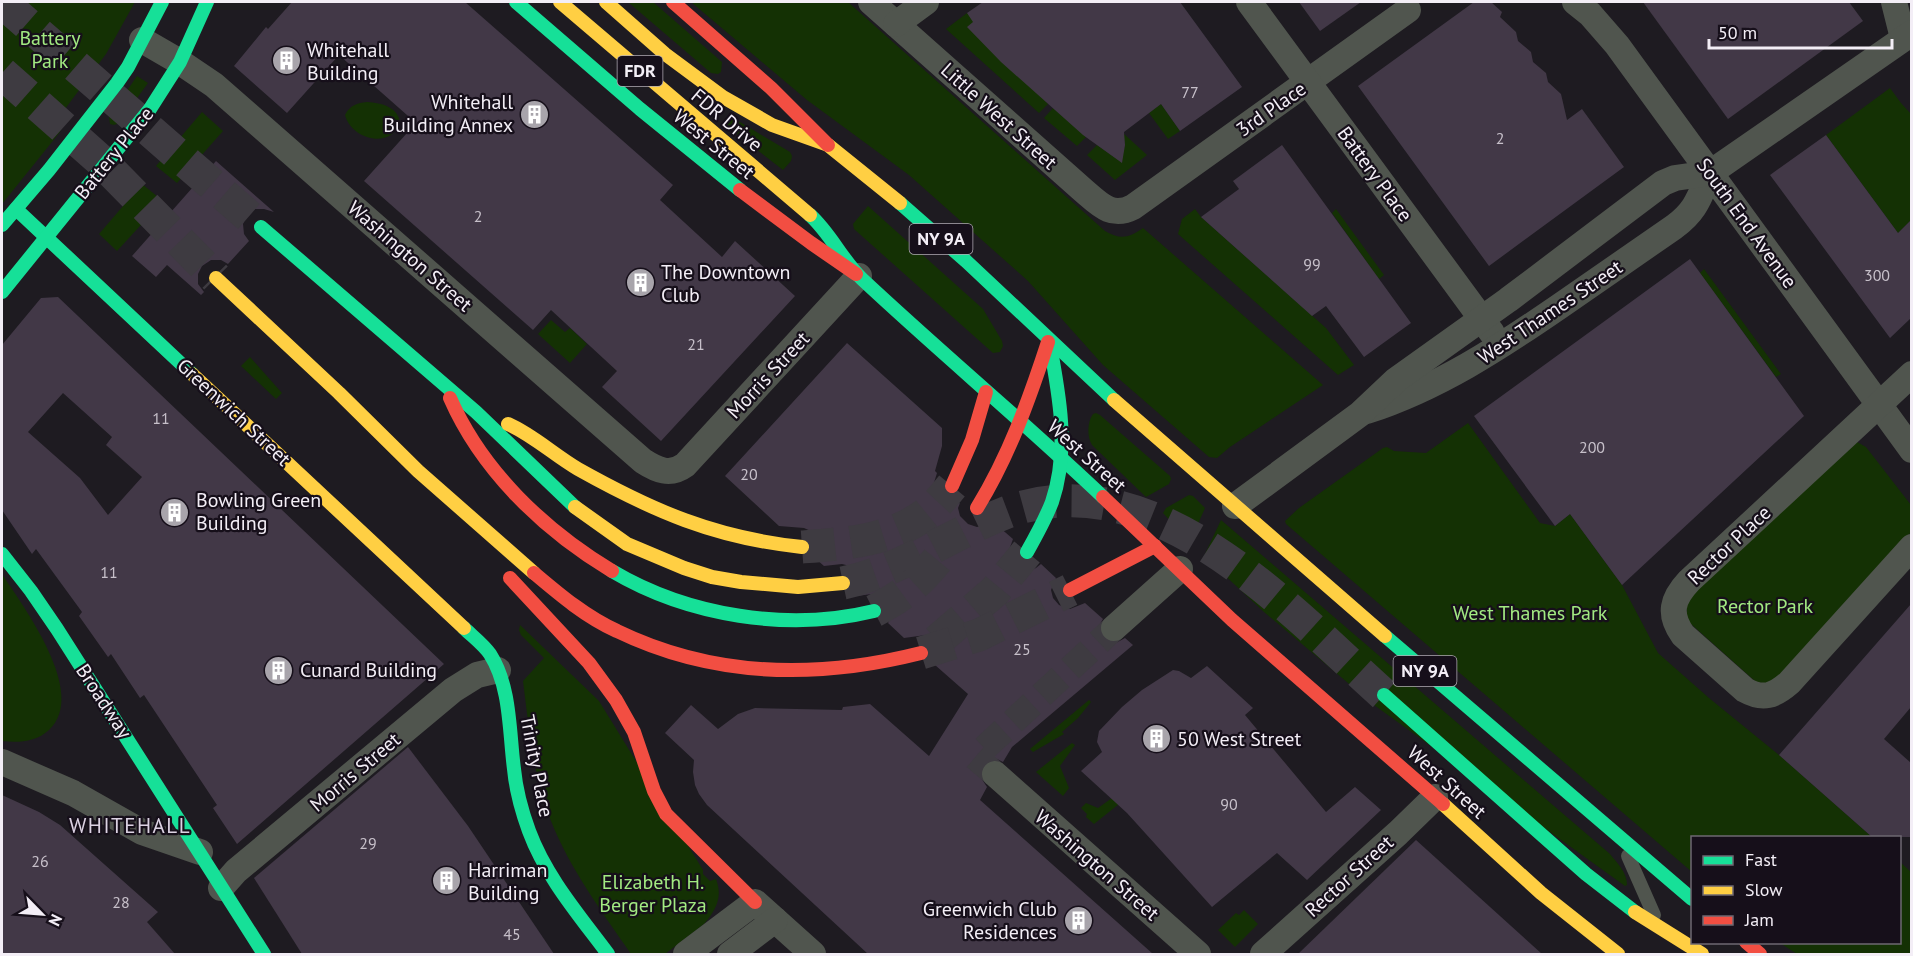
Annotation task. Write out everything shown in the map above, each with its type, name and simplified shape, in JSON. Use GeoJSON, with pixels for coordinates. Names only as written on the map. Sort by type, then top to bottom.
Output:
{"type":"FeatureCollection","features":[{"type":"Feature","properties":{"kind":"main road","name":"Battery Place"},"geometry":{"type":"LineString","coordinates":[[2,225],[49,170],[117,83],[162,2]]}},
{"type":"Feature","properties":{"kind":"main road","name":"Battery Place"},"geometry":{"type":"LineString","coordinates":[[2,292],[150,109],[180,62],[207,2]]}},
{"type":"Feature","properties":{"kind":"main road","name":"West Street"},"geometry":{"type":"LineString","coordinates":[[516,2],[698,157],[799,235],[859,276],[1061,457],[1232,620],[1435,796],[1541,893],[1618,954]]}},
{"type":"Feature","properties":{"kind":"main road","name":"FDR Drive"},"geometry":{"type":"LineString","coordinates":[[560,2],[813,218],[828,234],[859,276]]}},
{"type":"Feature","properties":{"kind":"main road","name":"FDR Drive"},"geometry":{"type":"LineString","coordinates":[[606,2],[665,54],[723,97],[772,125],[828,145]]}},
{"type":"Feature","properties":{"kind":"main road"},"geometry":{"type":"LineString","coordinates":[[673,2],[771,88],[828,145]]}},
{"type":"Feature","properties":{"kind":"main road","name":"NY 9A"},"geometry":{"type":"LineString","coordinates":[[828,145],[912,214],[1235,506],[1691,897]]}},
{"type":"Feature","properties":{"kind":"main road","name":"Greenwich Street"},"geometry":{"type":"LineString","coordinates":[[16,209],[482,645],[492,656],[498,670]]}},
{"type":"Feature","properties":{"kind":"main road"},"geometry":{"type":"LineString","coordinates":[[261,228],[476,412],[572,505],[627,544],[712,577],[798,587],[843,583]]}},
{"type":"Feature","properties":{"kind":"main road"},"geometry":{"type":"LineString","coordinates":[[216,278],[333,387],[460,512],[566,601],[616,630],[678,653],[738,666],[802,670],[846,668],[891,661],[921,653]]}},
{"type":"Feature","properties":{"kind":"main road"},"geometry":{"type":"LineString","coordinates":[[976,508],[1000,469],[1022,423],[1049,340]]}},
{"type":"Feature","properties":{"kind":"main road"},"geometry":{"type":"LineString","coordinates":[[1027,552],[1041,531],[1048,514],[1056,491],[1061,457],[1058,384],[1049,340]]}},
{"type":"Feature","properties":{"kind":"main road"},"geometry":{"type":"LineString","coordinates":[[444,386],[471,441],[518,498],[566,542],[626,579],[659,595],[726,613],[758,618],[826,620],[874,611]]}},
{"type":"Feature","properties":{"kind":"main road"},"geometry":{"type":"LineString","coordinates":[[952,486],[973,442],[986,392]]}},
{"type":"Feature","properties":{"kind":"main road"},"geometry":{"type":"LineString","coordinates":[[476,412],[516,427],[592,478],[663,513],[738,539],[802,547]]}},
{"type":"Feature","properties":{"kind":"main road"},"geometry":{"type":"LineString","coordinates":[[460,512],[485,547]]}},
{"type":"Feature","properties":{"kind":"main road"},"geometry":{"type":"LineString","coordinates":[[1070,590],[1155,546]]}},
{"type":"Feature","properties":{"kind":"main road","name":"Broadway"},"geometry":{"type":"LineString","coordinates":[[2,554],[17,572],[82,667],[264,954]]}},
{"type":"Feature","properties":{"kind":"main road"},"geometry":{"type":"LineString","coordinates":[[498,564],[573,644],[615,698],[630,723],[656,797],[666,814],[755,902]]}},
{"type":"Feature","properties":{"kind":"main road","name":"Trinity Place"},"geometry":{"type":"LineString","coordinates":[[498,670],[505,701],[514,774],[532,837],[558,884],[608,954]]}},
{"type":"Feature","properties":{"kind":"main road"},"geometry":{"type":"LineString","coordinates":[[1384,695],[1586,874],[1624,904],[1701,954]]}},
{"type":"Feature","properties":{"kind":"main road"},"geometry":{"type":"LineString","coordinates":[[1748,944],[1760,954]]}},
{"type":"Feature","properties":{"kind":"street","name":"Little West Street"},"geometry":{"type":"LineString","coordinates":[[871,2],[1099,203],[1115,212],[1134,207]]}},
{"type":"Feature","properties":{"kind":"street"},"geometry":{"type":"LineString","coordinates":[[896,24],[926,2]]}},
{"type":"Feature","properties":{"kind":"street","name":"Battery Place"},"geometry":{"type":"LineString","coordinates":[[1249,2],[1501,345]]}},
{"type":"Feature","properties":{"kind":"street","name":"South End Avenue"},"geometry":{"type":"LineString","coordinates":[[1575,2],[1605,29],[1911,450]]}},
{"type":"Feature","properties":{"kind":"street","name":"West Thames Street"},"geometry":{"type":"LineString","coordinates":[[1235,506],[1360,414],[1396,380],[1663,183],[1675,178],[1710,173],[1907,35],[1894,2]]}},
{"type":"Feature","properties":{"kind":"street","name":"3rd Place"},"geometry":{"type":"LineString","coordinates":[[1134,207],[1408,10]]}},
{"type":"Feature","properties":{"kind":"street","name":"Washington Street"},"geometry":{"type":"LineString","coordinates":[[142,40],[214,85],[643,461],[661,471],[675,471]]}},
{"type":"Feature","properties":{"kind":"street","name":"West Thames Street"},"geometry":{"type":"LineString","coordinates":[[1360,414],[1424,390],[1454,374],[1501,345],[1687,217],[1696,205],[1710,173]]}},
{"type":"Feature","properties":{"kind":"street","name":"Morris Street"},"geometry":{"type":"LineString","coordinates":[[675,471],[685,465],[859,276]]}},
{"type":"Feature","properties":{"kind":"street","name":"Rector Place"},"geometry":{"type":"LineString","coordinates":[[1911,374],[1685,586],[1674,602],[1673,614],[1676,626],[1744,690],[1754,695],[1766,696],[1778,692],[1789,683],[1911,547]]}},
{"type":"Feature","properties":{"kind":"street"},"geometry":{"type":"LineString","coordinates":[[1114,628],[1180,569]]}},
{"type":"Feature","properties":{"kind":"street","name":"Morris Street"},"geometry":{"type":"LineString","coordinates":[[221,888],[236,872],[453,690],[477,675],[498,670]]}},
{"type":"Feature","properties":{"kind":"street"},"geometry":{"type":"LineString","coordinates":[[2,762],[73,793],[142,832],[200,852]]}},
{"type":"Feature","properties":{"kind":"street","name":"Washington Street"},"geometry":{"type":"LineString","coordinates":[[995,774],[1198,954]]}},
{"type":"Feature","properties":{"kind":"street","name":"Rector Street"},"geometry":{"type":"LineString","coordinates":[[1263,954],[1398,833],[1435,796]]}},
{"type":"Feature","properties":{"kind":"street"},"geometry":{"type":"LineString","coordinates":[[686,954],[755,902],[813,954]]}},
{"type":"Feature","properties":{"kind":"street"},"geometry":{"type":"LineString","coordinates":[[730,954],[775,920]]}},
{"type":"Feature","properties":{"kind":"lane"},"geometry":{"type":"LineString","coordinates":[[1616,835],[1632,864],[1650,910],[1673,937]]}},
{"type":"Feature","properties":{"kind":"green space","name":"Battery Park"},"geometry":{"type":"Polygon","coordinates":[[[2,2],[135,2],[106,54],[65,109],[60,132],[2,204],[2,2]]]}},
{"type":"Feature","properties":{"kind":"green space"},"geometry":{"type":"Polygon","coordinates":[[[628,2],[653,2],[722,62],[721,72],[711,73],[628,2]]]}},
{"type":"Feature","properties":{"kind":"green space"},"geometry":{"type":"Polygon","coordinates":[[[691,2],[848,2],[1105,231],[1124,237],[1143,228],[1323,385],[1217,458],[1209,457],[1103,365],[1028,281],[909,175],[807,100],[691,2]]]}},
{"type":"Feature","properties":{"kind":"green space"},"geometry":{"type":"Polygon","coordinates":[[[967,13],[1048,104],[1039,113],[946,29],[967,13]]]}},
{"type":"Feature","properties":{"kind":"green space"},"geometry":{"type":"Polygon","coordinates":[[[137,76],[148,83],[119,123],[110,124],[109,117],[137,76]]]}},
{"type":"Feature","properties":{"kind":"green space"},"geometry":{"type":"Polygon","coordinates":[[[1890,88],[1911,114],[1911,220],[1898,233],[1826,135],[1890,88]]]}},
{"type":"Feature","properties":{"kind":"green space"},"geometry":{"type":"Polygon","coordinates":[[[367,102],[388,107],[399,118],[400,123],[388,137],[380,139],[362,135],[349,123],[345,115],[349,109],[354,105],[367,102]]]}},
{"type":"Feature","properties":{"kind":"green space"},"geometry":{"type":"Polygon","coordinates":[[[1161,104],[1180,131],[1168,139],[1149,113],[1161,104]]]}},
{"type":"Feature","properties":{"kind":"green space"},"geometry":{"type":"Polygon","coordinates":[[[1053,108],[1086,137],[1077,146],[1044,118],[1053,108]]]}},
{"type":"Feature","properties":{"kind":"green space"},"geometry":{"type":"Polygon","coordinates":[[[202,112],[223,131],[177,183],[156,166],[202,112]]]}},
{"type":"Feature","properties":{"kind":"green space"},"geometry":{"type":"Polygon","coordinates":[[[730,116],[790,152],[791,161],[783,170],[724,124],[730,116]]]}},
{"type":"Feature","properties":{"kind":"green space"},"geometry":{"type":"Polygon","coordinates":[[[1123,133],[1147,155],[1115,180],[1087,155],[1097,145],[1120,161],[1125,145],[1123,133]]]}},
{"type":"Feature","properties":{"kind":"green space"},"geometry":{"type":"Polygon","coordinates":[[[142,184],[163,201],[117,251],[99,234],[142,184]]]}},
{"type":"Feature","properties":{"kind":"green space"},"geometry":{"type":"Polygon","coordinates":[[[868,206],[983,309],[1002,341],[1003,346],[1000,352],[993,353],[854,229],[853,224],[868,206]]]}},
{"type":"Feature","properties":{"kind":"green space"},"geometry":{"type":"Polygon","coordinates":[[[1195,209],[1201,217],[1326,328],[1354,365],[1338,375],[1178,234],[1182,219],[1195,209]]]}},
{"type":"Feature","properties":{"kind":"green space"},"geometry":{"type":"Polygon","coordinates":[[[1336,209],[1384,275],[1379,279],[1332,213],[1336,209]]]}},
{"type":"Feature","properties":{"kind":"green space"},"geometry":{"type":"Polygon","coordinates":[[[1704,269],[1781,374],[1776,377],[1700,273],[1704,269]]]}},
{"type":"Feature","properties":{"kind":"green space"},"geometry":{"type":"Polygon","coordinates":[[[551,320],[565,332],[570,328],[587,344],[570,363],[538,334],[551,320]]]}},
{"type":"Feature","properties":{"kind":"green space"},"geometry":{"type":"Polygon","coordinates":[[[250,357],[282,393],[276,399],[241,366],[250,357]]]}},
{"type":"Feature","properties":{"kind":"green space"},"geometry":{"type":"Polygon","coordinates":[[[1096,413],[1170,476],[1169,484],[1146,497],[1092,445],[1088,430],[1091,417],[1096,413]]]}},
{"type":"Feature","properties":{"kind":"green space","name":"West Thames Park"},"geometry":{"type":"Polygon","coordinates":[[[1468,423],[1540,523],[1555,526],[1570,514],[1622,585],[1658,653],[1871,836],[1691,836],[1691,871],[1286,524],[1285,521],[1299,508],[1383,448],[1426,453],[1468,423]]]}},
{"type":"Feature","properties":{"kind":"green space","name":"Rector Park"},"geometry":{"type":"Polygon","coordinates":[[[1857,442],[1866,447],[1911,505],[1911,532],[1784,676],[1768,684],[1756,682],[1691,624],[1687,618],[1686,598],[1857,442]]]}},
{"type":"Feature","properties":{"kind":"green space"},"geometry":{"type":"Polygon","coordinates":[[[1189,495],[1205,508],[1190,542],[1163,513],[1166,508],[1189,495]]]}},
{"type":"Feature","properties":{"kind":"green space"},"geometry":{"type":"Polygon","coordinates":[[[1221,520],[1610,854],[1623,872],[1627,885],[1625,886],[1374,705],[1264,612],[1204,556],[1221,520]]]}},
{"type":"Feature","properties":{"kind":"green space"},"geometry":{"type":"Polygon","coordinates":[[[2,574],[37,628],[48,650],[57,673],[61,695],[59,714],[49,730],[38,737],[20,742],[2,741],[2,574]]]}},
{"type":"Feature","properties":{"kind":"green space","name":"Elizabeth H. Berger Plaza"},"geometry":{"type":"Polygon","coordinates":[[[520,625],[599,701],[703,870],[703,874],[710,881],[716,879],[719,892],[712,914],[704,924],[665,954],[631,954],[587,890],[567,856],[551,821],[536,769],[523,681],[544,658],[521,635],[520,625]]]}},
{"type":"Feature","properties":{"kind":"green space"},"geometry":{"type":"Polygon","coordinates":[[[1089,700],[1091,702],[1078,718],[1062,732],[1064,734],[1033,752],[1030,749],[1089,700]]]}},
{"type":"Feature","properties":{"kind":"green space"},"geometry":{"type":"Polygon","coordinates":[[[1072,743],[1075,745],[1060,766],[1069,788],[1063,796],[1036,772],[1072,743]]]}},
{"type":"Feature","properties":{"kind":"green space"},"geometry":{"type":"Polygon","coordinates":[[[1112,798],[1119,804],[1094,824],[1081,808],[1086,803],[1098,808],[1112,798]]]}},
{"type":"Feature","properties":{"kind":"green space"},"geometry":{"type":"Polygon","coordinates":[[[1901,863],[1911,872],[1911,954],[1797,954],[1782,944],[1901,944],[1901,863]]]}},
{"type":"Feature","properties":{"kind":"green space"},"geometry":{"type":"Polygon","coordinates":[[[1244,910],[1258,924],[1235,947],[1218,930],[1236,913],[1239,915],[1244,910]]]}},
{"type":"Feature","properties":{"kind":"building"},"geometry":{"type":"Polygon","coordinates":[[[292,2],[465,2],[673,185],[660,200],[722,257],[735,241],[795,296],[661,441],[602,387],[617,371],[551,310],[533,330],[364,181],[416,123],[339,55],[287,113],[234,66],[266,27],[268,29],[292,2]]]}},
{"type":"Feature","properties":{"kind":"building"},"geometry":{"type":"Polygon","coordinates":[[[983,2],[1180,2],[1242,87],[1180,131],[1161,104],[1124,132],[1125,145],[1122,163],[1083,135],[1001,62],[967,27],[973,22],[967,13],[983,2]]]}},
{"type":"Feature","properties":{"kind":"building"},"geometry":{"type":"Polygon","coordinates":[[[1299,2],[1361,2],[1320,31],[1299,2]]]}},
{"type":"Feature","properties":{"kind":"building"},"geometry":{"type":"Polygon","coordinates":[[[1474,2],[1491,2],[1502,12],[1500,17],[1516,32],[1518,41],[1531,52],[1533,62],[1546,73],[1548,82],[1561,94],[1567,120],[1582,109],[1624,167],[1489,266],[1358,86],[1474,2]]]}},
{"type":"Feature","properties":{"kind":"building"},"geometry":{"type":"Polygon","coordinates":[[[1643,2],[1849,2],[1863,21],[1728,119],[1643,2]]]}},
{"type":"Feature","properties":{"kind":"building"},"geometry":{"type":"Polygon","coordinates":[[[1826,135],[1898,233],[1911,220],[1911,318],[1890,338],[1770,175],[1826,135]]]}},
{"type":"Feature","properties":{"kind":"building"},"geometry":{"type":"Polygon","coordinates":[[[1282,145],[1411,323],[1364,357],[1326,306],[1312,316],[1201,217],[1239,189],[1233,181],[1282,145]]]}},
{"type":"Feature","properties":{"kind":"building"},"geometry":{"type":"Polygon","coordinates":[[[216,161],[274,212],[255,209],[247,214],[243,224],[244,234],[249,241],[228,264],[221,260],[211,260],[202,266],[198,274],[198,284],[204,292],[201,295],[167,265],[156,277],[132,256],[216,161]]]}},
{"type":"Feature","properties":{"kind":"building"},"geometry":{"type":"Polygon","coordinates":[[[1690,259],[1804,416],[1622,585],[1570,514],[1555,526],[1474,416],[1690,259]]]}},
{"type":"Feature","properties":{"kind":"building"},"geometry":{"type":"Polygon","coordinates":[[[58,297],[444,664],[237,844],[213,808],[217,805],[144,695],[140,698],[111,654],[108,657],[79,616],[82,612],[36,549],[32,554],[2,510],[2,345],[41,298],[58,297]],[[63,393],[28,432],[80,478],[108,515],[142,477],[106,445],[112,437],[63,393]]]}},
{"type":"Feature","properties":{"kind":"building"},"geometry":{"type":"Polygon","coordinates":[[[847,343],[942,428],[942,446],[933,486],[937,497],[944,503],[952,505],[960,503],[958,508],[960,516],[968,524],[977,527],[991,520],[1013,539],[1008,553],[1011,562],[1017,568],[1028,571],[1041,564],[1056,578],[1051,590],[1053,598],[1059,605],[1070,609],[1085,603],[1103,619],[1099,630],[1103,638],[1116,643],[1125,638],[1133,645],[1012,747],[1003,762],[997,759],[984,764],[980,770],[981,778],[987,787],[980,800],[1153,954],[868,954],[707,805],[695,785],[694,760],[665,733],[691,705],[718,729],[738,714],[755,708],[842,710],[843,707],[870,704],[929,756],[968,694],[935,665],[939,658],[939,649],[934,640],[926,635],[904,638],[888,623],[892,616],[892,607],[887,598],[879,593],[857,596],[862,582],[858,572],[842,564],[824,566],[816,559],[821,548],[813,532],[804,528],[779,526],[725,476],[847,343]]]}},
{"type":"Feature","properties":{"kind":"building"},"geometry":{"type":"Polygon","coordinates":[[[1911,604],[1911,707],[1884,739],[1911,763],[1911,837],[1871,836],[1779,755],[1911,604]]]}},
{"type":"Feature","properties":{"kind":"building"},"geometry":{"type":"Polygon","coordinates":[[[1207,666],[1253,708],[1245,715],[1326,812],[1355,787],[1381,810],[1307,880],[1277,853],[1212,907],[1127,813],[1081,771],[1102,752],[1097,742],[1099,731],[1142,690],[1173,670],[1191,678],[1207,666]]]}},
{"type":"Feature","properties":{"kind":"building"},"geometry":{"type":"Polygon","coordinates":[[[408,747],[468,826],[554,954],[302,954],[254,878],[408,747]]]}},
{"type":"Feature","properties":{"kind":"building"},"geometry":{"type":"Polygon","coordinates":[[[2,795],[39,812],[60,825],[158,912],[147,922],[175,954],[2,954],[2,795]]]}},
{"type":"Feature","properties":{"kind":"building"},"geometry":{"type":"Polygon","coordinates":[[[1416,840],[1542,954],[1298,954],[1416,840]]]}},
{"type":"Feature","properties":{"kind":"tunnel"},"geometry":{"type":"LineString","coordinates":[[2,2],[261,227]]}},
{"type":"Feature","properties":{"kind":"tunnel"},"geometry":{"type":"LineString","coordinates":[[2,73],[101,161],[216,278]]}},
{"type":"Feature","properties":{"kind":"tunnel"},"geometry":{"type":"LineString","coordinates":[[802,547],[865,540],[895,531],[927,513],[952,486]]}},
{"type":"Feature","properties":{"kind":"tunnel"},"geometry":{"type":"LineString","coordinates":[[843,583],[866,577],[908,560],[970,528],[1013,510],[1066,501],[1118,507],[1168,525],[1217,553],[1263,586],[1384,695]]}},
{"type":"Feature","properties":{"kind":"tunnel"},"geometry":{"type":"LineString","coordinates":[[874,611],[915,584],[947,548]]}},
{"type":"Feature","properties":{"kind":"tunnel"},"geometry":{"type":"LineString","coordinates":[[937,641],[995,591],[1027,552]]}},
{"type":"Feature","properties":{"kind":"tunnel"},"geometry":{"type":"LineString","coordinates":[[921,653],[979,635],[1070,590]]}},
{"type":"Feature","properties":{"kind":"tunnel"},"geometry":{"type":"LineString","coordinates":[[995,774],[975,757],[1114,628]]}},
{"type":"Feature","properties":{"kind":"traffic: fast"},"geometry":{"type":"LineString","coordinates":[[2,225],[49,170],[117,83],[128,67],[162,2]]}},
{"type":"Feature","properties":{"kind":"traffic: fast"},"geometry":{"type":"LineString","coordinates":[[2,292],[150,109],[180,62],[207,2]]}},
{"type":"Feature","properties":{"kind":"traffic: fast"},"geometry":{"type":"LineString","coordinates":[[516,2],[640,109],[740,190]]}},
{"type":"Feature","properties":{"kind":"traffic: fast"},"geometry":{"type":"LineString","coordinates":[[900,203],[966,261],[1114,400]]}},
{"type":"Feature","properties":{"kind":"traffic: fast"},"geometry":{"type":"LineString","coordinates":[[16,209],[192,374]]}},
{"type":"Feature","properties":{"kind":"traffic: fast"},"geometry":{"type":"LineString","coordinates":[[810,215],[862,279],[1103,497]]}},
{"type":"Feature","properties":{"kind":"traffic: fast"},"geometry":{"type":"LineString","coordinates":[[261,227],[476,412],[575,507]]}},
{"type":"Feature","properties":{"kind":"traffic: fast"},"geometry":{"type":"LineString","coordinates":[[1027,552],[1052,502],[1061,462],[1061,421],[1049,340]]}},
{"type":"Feature","properties":{"kind":"traffic: fast"},"geometry":{"type":"LineString","coordinates":[[2,554],[57,629],[264,954]]}},
{"type":"Feature","properties":{"kind":"traffic: fast"},"geometry":{"type":"LineString","coordinates":[[612,571],[642,587],[673,599],[739,616],[807,620],[874,611]]}},
{"type":"Feature","properties":{"kind":"traffic: fast"},"geometry":{"type":"LineString","coordinates":[[464,628],[490,654],[502,681],[506,695],[518,793],[526,824],[536,848],[564,895],[608,954]]}},
{"type":"Feature","properties":{"kind":"traffic: fast"},"geometry":{"type":"LineString","coordinates":[[1385,636],[1691,898]]}},
{"type":"Feature","properties":{"kind":"traffic: fast"},"geometry":{"type":"LineString","coordinates":[[1384,695],[1586,874],[1635,912]]}},
{"type":"Feature","properties":{"kind":"traffic: slow"},"geometry":{"type":"LineString","coordinates":[[560,2],[810,215]]}},
{"type":"Feature","properties":{"kind":"traffic: slow"},"geometry":{"type":"LineString","coordinates":[[606,2],[665,54],[723,97],[772,125],[828,145],[900,203]]}},
{"type":"Feature","properties":{"kind":"traffic: slow"},"geometry":{"type":"LineString","coordinates":[[216,278],[339,393],[418,471],[534,573]]}},
{"type":"Feature","properties":{"kind":"traffic: slow"},"geometry":{"type":"LineString","coordinates":[[192,374],[464,628]]}},
{"type":"Feature","properties":{"kind":"traffic: slow"},"geometry":{"type":"LineString","coordinates":[[1114,400],[1385,636]]}},
{"type":"Feature","properties":{"kind":"traffic: slow"},"geometry":{"type":"LineString","coordinates":[[508,424],[578,469],[659,510],[741,537],[802,547]]}},
{"type":"Feature","properties":{"kind":"traffic: slow"},"geometry":{"type":"LineString","coordinates":[[575,507],[627,544],[712,577],[798,587],[843,583]]}},
{"type":"Feature","properties":{"kind":"traffic: slow"},"geometry":{"type":"LineString","coordinates":[[1443,804],[1541,893],[1618,954]]}},
{"type":"Feature","properties":{"kind":"traffic: slow"},"geometry":{"type":"LineString","coordinates":[[1635,912],[1702,954]]}},
{"type":"Feature","properties":{"kind":"traffic: jam"},"geometry":{"type":"LineString","coordinates":[[673,2],[771,88],[828,145]]}},
{"type":"Feature","properties":{"kind":"traffic: jam"},"geometry":{"type":"LineString","coordinates":[[740,190],[856,274]]}},
{"type":"Feature","properties":{"kind":"traffic: jam"},"geometry":{"type":"LineString","coordinates":[[977,508],[999,468],[1017,427],[1048,342]]}},
{"type":"Feature","properties":{"kind":"traffic: jam"},"geometry":{"type":"LineString","coordinates":[[952,486],[972,440],[986,392]]}},
{"type":"Feature","properties":{"kind":"traffic: jam"},"geometry":{"type":"LineString","coordinates":[[450,398],[463,425],[497,474],[562,537],[612,571]]}},
{"type":"Feature","properties":{"kind":"traffic: jam"},"geometry":{"type":"LineString","coordinates":[[1103,497],[1232,620],[1443,804]]}},
{"type":"Feature","properties":{"kind":"traffic: jam"},"geometry":{"type":"LineString","coordinates":[[1070,590],[1155,546]]}},
{"type":"Feature","properties":{"kind":"traffic: jam"},"geometry":{"type":"LineString","coordinates":[[534,573],[574,605],[617,631],[654,647],[691,658],[729,665],[805,670],[844,667],[921,653]]}},
{"type":"Feature","properties":{"kind":"traffic: jam"},"geometry":{"type":"LineString","coordinates":[[510,578],[589,663],[616,700],[634,732],[654,791],[666,814],[755,902]]}},
{"type":"Feature","properties":{"kind":"traffic: jam"},"geometry":{"type":"LineString","coordinates":[[1748,944],[1760,954]]}},
{"type":"Feature","properties":{"kind":"place","name":"Whitehall Building"},"geometry":{"type":"Point","coordinates":[286,61]}},
{"type":"Feature","properties":{"kind":"place","name":"Whitehall Building Annex"},"geometry":{"type":"Point","coordinates":[534,114]}},
{"type":"Feature","properties":{"kind":"place","name":"The Downtown Club"},"geometry":{"type":"Point","coordinates":[640,283]}},
{"type":"Feature","properties":{"kind":"place","name":"Bowling Green Building"},"geometry":{"type":"Point","coordinates":[175,512]}},
{"type":"Feature","properties":{"kind":"place","name":"Cunard Building"},"geometry":{"type":"Point","coordinates":[279,670]}},
{"type":"Feature","properties":{"kind":"place","name":"50 West Street"},"geometry":{"type":"Point","coordinates":[1156,739]}},
{"type":"Feature","properties":{"kind":"place","name":"Harriman Building"},"geometry":{"type":"Point","coordinates":[447,881]}},
{"type":"Feature","properties":{"kind":"place","name":"Greenwich Club Residences"},"geometry":{"type":"Point","coordinates":[1078,920]}},
{"type":"Feature","properties":{"kind":"district","name":"WHITEHALL"},"geometry":{"type":"Point","coordinates":[130,826]}}]}
